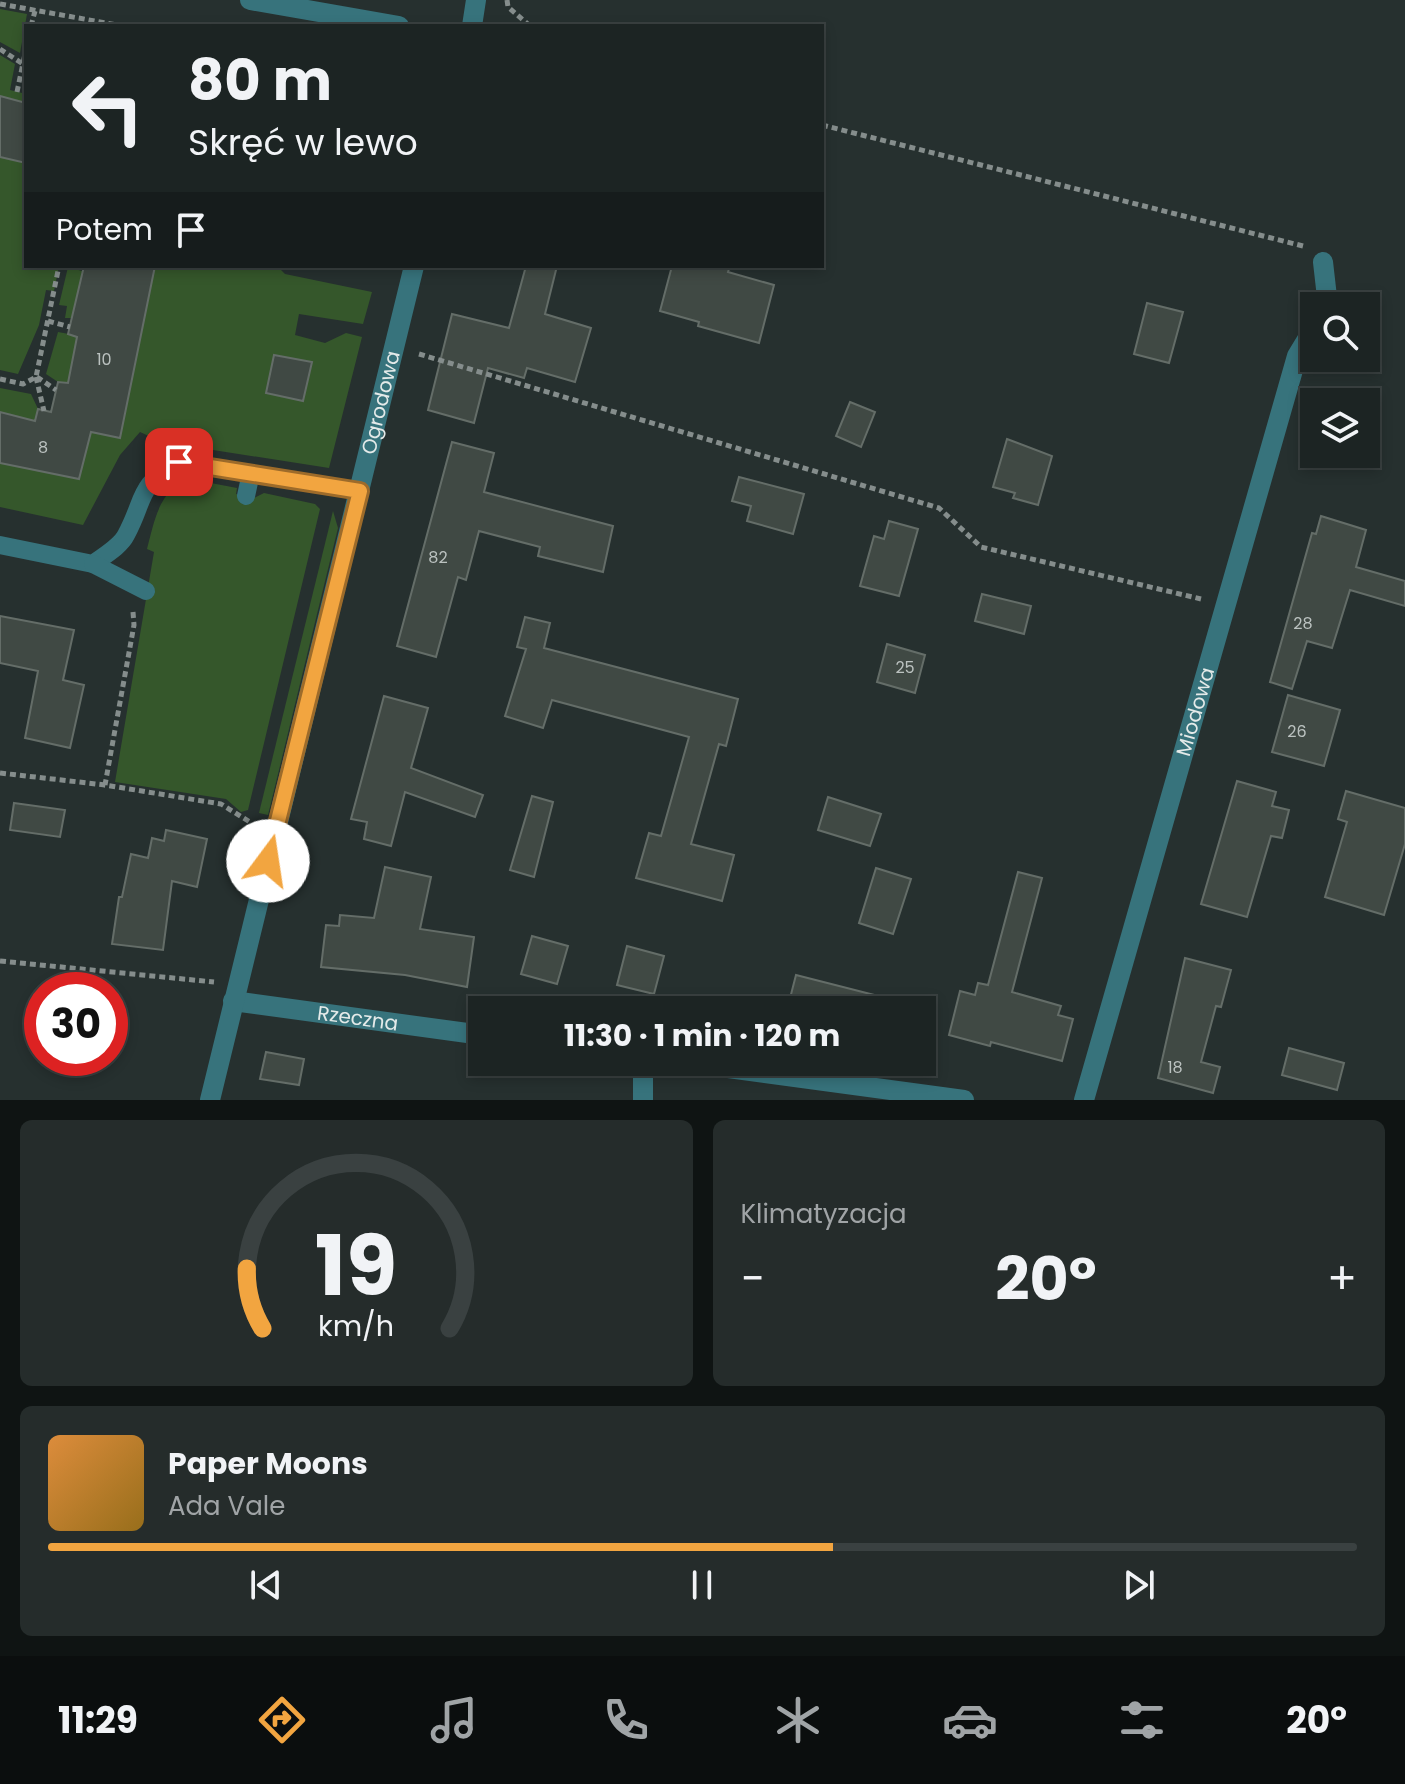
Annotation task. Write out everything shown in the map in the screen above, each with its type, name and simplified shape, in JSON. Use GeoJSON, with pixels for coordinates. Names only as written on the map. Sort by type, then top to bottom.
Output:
{"type":"FeatureCollection","features":[{"type":"Feature","properties":{"kind":"street"},"geometry":{"type":"LineString","coordinates":[[250,0],[388,24]]}},
{"type":"Feature","properties":{"kind":"street"},"geometry":{"type":"LineString","coordinates":[[472,24],[476,0]]}},
{"type":"Feature","properties":{"kind":"street"},"geometry":{"type":"LineString","coordinates":[[1323,262],[1326,292]]}},
{"type":"Feature","properties":{"kind":"street","name":"Ogrodowa"},"geometry":{"type":"LineString","coordinates":[[210,1100],[414,268]]}},
{"type":"Feature","properties":{"kind":"street","name":"Miodowa"},"geometry":{"type":"LineString","coordinates":[[1084,1100],[1300,351]]}},
{"type":"Feature","properties":{"kind":"street","name":"Rzeczna"},"geometry":{"type":"LineString","coordinates":[[235,992],[468,1033]]}},
{"type":"Feature","properties":{"kind":"street"},"geometry":{"type":"LineString","coordinates":[[643,1076],[643,1100]]}},
{"type":"Feature","properties":{"kind":"street"},"geometry":{"type":"LineString","coordinates":[[787,1076],[964,1100]]}},
{"type":"Feature","properties":{"kind":"lane"},"geometry":{"type":"LineString","coordinates":[[93,564],[125,538],[142,491],[159,473],[179,462],[360,491]]}},
{"type":"Feature","properties":{"kind":"lane"},"geometry":{"type":"LineString","coordinates":[[246,496],[251,473]]}},
{"type":"Feature","properties":{"kind":"lane"},"geometry":{"type":"LineString","coordinates":[[0,545],[93,564],[141,588]]}},
{"type":"Feature","properties":{"kind":"path"},"geometry":{"type":"LineString","coordinates":[[507,0],[508,7],[528,24]]}},
{"type":"Feature","properties":{"kind":"path"},"geometry":{"type":"LineString","coordinates":[[0,4],[103,24]]}},
{"type":"Feature","properties":{"kind":"path"},"geometry":{"type":"LineString","coordinates":[[32,24],[35,11]]}},
{"type":"Feature","properties":{"kind":"path"},"geometry":{"type":"LineString","coordinates":[[0,49],[24,65],[17,92]]}},
{"type":"Feature","properties":{"kind":"path"},"geometry":{"type":"LineString","coordinates":[[824,125],[1300,243],[1323,262]]}},
{"type":"Feature","properties":{"kind":"path"},"geometry":{"type":"LineString","coordinates":[[44,411],[36,377],[59,268]]}},
{"type":"Feature","properties":{"kind":"path"},"geometry":{"type":"LineString","coordinates":[[48,321],[70,327]]}},
{"type":"Feature","properties":{"kind":"path"},"geometry":{"type":"LineString","coordinates":[[395,347],[939,508],[981,547],[1225,605]]}},
{"type":"Feature","properties":{"kind":"path"},"geometry":{"type":"LineString","coordinates":[[0,379],[23,384],[36,377]]}},
{"type":"Feature","properties":{"kind":"path"},"geometry":{"type":"LineString","coordinates":[[36,377],[56,390]]}},
{"type":"Feature","properties":{"kind":"path"},"geometry":{"type":"LineString","coordinates":[[105,785],[141,588]]}},
{"type":"Feature","properties":{"kind":"path"},"geometry":{"type":"LineString","coordinates":[[0,773],[105,785],[221,804],[250,822]]}},
{"type":"Feature","properties":{"kind":"path"},"geometry":{"type":"LineString","coordinates":[[0,961],[235,992]]}},
{"type":"Feature","properties":{"kind":"green space"},"geometry":{"type":"Polygon","coordinates":[[[0,9],[27,14],[20,53],[0,42],[0,9]]]}},
{"type":"Feature","properties":{"kind":"green space"},"geometry":{"type":"Polygon","coordinates":[[[0,55],[15,64],[10,90],[24,94],[24,268],[59,268],[54,291],[46,290],[39,325],[18,374],[0,370],[0,55]]]}},
{"type":"Feature","properties":{"kind":"green space"},"geometry":{"type":"Polygon","coordinates":[[[68,268],[82,271],[83,268],[279,268],[285,274],[372,292],[363,324],[299,314],[295,335],[325,343],[346,333],[362,337],[329,468],[162,442],[140,432],[120,455],[83,525],[0,507],[0,388],[31,394],[38,409],[50,412],[49,423],[64,400],[54,397],[58,382],[46,374],[58,332],[69,334],[71,318],[65,318],[67,306],[59,305],[68,268]]]}},
{"type":"Feature","properties":{"kind":"green space"},"geometry":{"type":"Polygon","coordinates":[[[195,480],[237,488],[236,494],[254,498],[264,493],[315,504],[320,509],[248,810],[241,812],[226,799],[115,782],[154,552],[147,549],[153,526],[161,505],[174,488],[195,480]]]}},
{"type":"Feature","properties":{"kind":"green space"},"geometry":{"type":"Polygon","coordinates":[[[333,511],[338,528],[268,815],[259,813],[333,511]]]}},
{"type":"Feature","properties":{"kind":"building"},"geometry":{"type":"Polygon","coordinates":[[[0,96],[24,102],[24,163],[0,157],[0,96]]]}},
{"type":"Feature","properties":{"kind":"building"},"geometry":{"type":"Polygon","coordinates":[[[84,268],[155,268],[120,438],[91,432],[79,479],[0,463],[0,412],[35,421],[38,409],[51,412],[58,382],[68,383],[77,337],[68,334],[84,268]]]}},
{"type":"Feature","properties":{"kind":"building"},"geometry":{"type":"Polygon","coordinates":[[[525,268],[556,268],[545,314],[591,328],[575,382],[527,368],[524,378],[488,368],[474,423],[428,410],[452,314],[509,328],[525,268]]]}},
{"type":"Feature","properties":{"kind":"building"},"geometry":{"type":"Polygon","coordinates":[[[671,268],[729,268],[728,272],[774,285],[759,343],[698,326],[699,322],[660,311],[671,268]]]}},
{"type":"Feature","properties":{"kind":"building"},"geometry":{"type":"Polygon","coordinates":[[[1147,303],[1183,312],[1169,363],[1134,354],[1147,303]]]}},
{"type":"Feature","properties":{"kind":"building"},"geometry":{"type":"Polygon","coordinates":[[[274,355],[312,362],[303,401],[266,393],[274,355]]]}},
{"type":"Feature","properties":{"kind":"building"},"geometry":{"type":"Polygon","coordinates":[[[850,402],[875,412],[861,447],[836,436],[850,402]]]}},
{"type":"Feature","properties":{"kind":"building"},"geometry":{"type":"Polygon","coordinates":[[[1007,439],[1052,456],[1038,505],[1013,498],[1015,493],[993,487],[1007,439]]]}},
{"type":"Feature","properties":{"kind":"building"},"geometry":{"type":"Polygon","coordinates":[[[452,442],[494,453],[484,492],[613,526],[603,572],[538,556],[540,547],[479,531],[466,580],[458,577],[436,657],[397,646],[452,442]]]}},
{"type":"Feature","properties":{"kind":"building"},"geometry":{"type":"Polygon","coordinates":[[[739,477],[804,494],[793,534],[747,521],[751,506],[732,501],[739,477]]]}},
{"type":"Feature","properties":{"kind":"building"},"geometry":{"type":"Polygon","coordinates":[[[1321,516],[1366,530],[1356,567],[1405,581],[1405,606],[1350,590],[1332,648],[1307,641],[1292,689],[1270,682],[1312,533],[1316,534],[1321,516]]]}},
{"type":"Feature","properties":{"kind":"building"},"geometry":{"type":"Polygon","coordinates":[[[889,521],[918,529],[899,596],[860,586],[874,536],[884,539],[889,521]]]}},
{"type":"Feature","properties":{"kind":"building"},"geometry":{"type":"Polygon","coordinates":[[[982,594],[1031,606],[1024,634],[975,621],[982,594]]]}},
{"type":"Feature","properties":{"kind":"building"},"geometry":{"type":"Polygon","coordinates":[[[0,616],[74,630],[63,680],[84,685],[70,748],[25,738],[38,671],[0,663],[0,616]]]}},
{"type":"Feature","properties":{"kind":"building"},"geometry":{"type":"Polygon","coordinates":[[[525,617],[550,623],[544,648],[738,699],[726,746],[719,744],[691,844],[734,855],[722,901],[636,878],[649,833],[661,836],[689,737],[552,700],[543,728],[505,716],[526,649],[517,647],[525,617]]]}},
{"type":"Feature","properties":{"kind":"building"},"geometry":{"type":"Polygon","coordinates":[[[887,644],[925,655],[915,693],[877,682],[887,644]]]}},
{"type":"Feature","properties":{"kind":"building"},"geometry":{"type":"Polygon","coordinates":[[[1288,695],[1340,710],[1324,766],[1272,752],[1288,695]]]}},
{"type":"Feature","properties":{"kind":"building"},"geometry":{"type":"Polygon","coordinates":[[[384,696],[428,708],[411,768],[483,795],[475,817],[405,792],[391,846],[364,839],[367,822],[351,819],[384,696]]]}},
{"type":"Feature","properties":{"kind":"building"},"geometry":{"type":"Polygon","coordinates":[[[1237,781],[1276,792],[1272,806],[1289,810],[1282,838],[1271,836],[1247,917],[1201,904],[1237,781]]]}},
{"type":"Feature","properties":{"kind":"building"},"geometry":{"type":"Polygon","coordinates":[[[1346,791],[1405,808],[1405,844],[1384,915],[1325,897],[1347,822],[1338,819],[1346,791]]]}},
{"type":"Feature","properties":{"kind":"building"},"geometry":{"type":"Polygon","coordinates":[[[532,796],[553,802],[534,877],[510,870],[532,796]]]}},
{"type":"Feature","properties":{"kind":"building"},"geometry":{"type":"Polygon","coordinates":[[[828,797],[881,814],[870,846],[818,830],[828,797]]]}},
{"type":"Feature","properties":{"kind":"building"},"geometry":{"type":"Polygon","coordinates":[[[14,803],[65,810],[60,837],[10,830],[14,803]]]}},
{"type":"Feature","properties":{"kind":"building"},"geometry":{"type":"Polygon","coordinates":[[[166,830],[207,839],[197,887],[172,881],[163,950],[112,944],[119,897],[122,897],[131,854],[148,858],[152,838],[164,841],[166,830]]]}},
{"type":"Feature","properties":{"kind":"building"},"geometry":{"type":"Polygon","coordinates":[[[385,867],[431,877],[420,929],[474,937],[467,987],[405,975],[321,967],[326,925],[339,926],[340,915],[374,918],[385,867]]]}},
{"type":"Feature","properties":{"kind":"building"},"geometry":{"type":"Polygon","coordinates":[[[876,868],[911,879],[893,934],[859,923],[876,868]]]}},
{"type":"Feature","properties":{"kind":"building"},"geometry":{"type":"Polygon","coordinates":[[[1018,872],[1042,878],[1012,992],[1061,1006],[1058,1015],[1073,1019],[1062,1061],[991,1042],[990,1046],[949,1035],[960,991],[975,995],[978,983],[988,985],[1018,872]]]}},
{"type":"Feature","properties":{"kind":"building"},"geometry":{"type":"Polygon","coordinates":[[[532,936],[568,946],[557,984],[521,974],[532,936]]]}},
{"type":"Feature","properties":{"kind":"building"},"geometry":{"type":"Polygon","coordinates":[[[627,946],[664,956],[654,994],[617,985],[627,946]]]}},
{"type":"Feature","properties":{"kind":"building"},"geometry":{"type":"Polygon","coordinates":[[[1185,958],[1231,970],[1221,1007],[1216,1006],[1201,1062],[1220,1067],[1213,1093],[1158,1078],[1185,958]]]}},
{"type":"Feature","properties":{"kind":"building"},"geometry":{"type":"Polygon","coordinates":[[[796,975],[878,996],[791,996],[796,975]]]}},
{"type":"Feature","properties":{"kind":"building"},"geometry":{"type":"Polygon","coordinates":[[[1289,1048],[1344,1063],[1337,1090],[1282,1075],[1289,1048]]]}},
{"type":"Feature","properties":{"kind":"building"},"geometry":{"type":"Polygon","coordinates":[[[266,1052],[304,1059],[299,1085],[260,1079],[266,1052]]]}},
{"type":"Feature","properties":{"kind":"route"},"geometry":{"type":"LineString","coordinates":[[179,462],[360,491],[268,861]]}}]}
